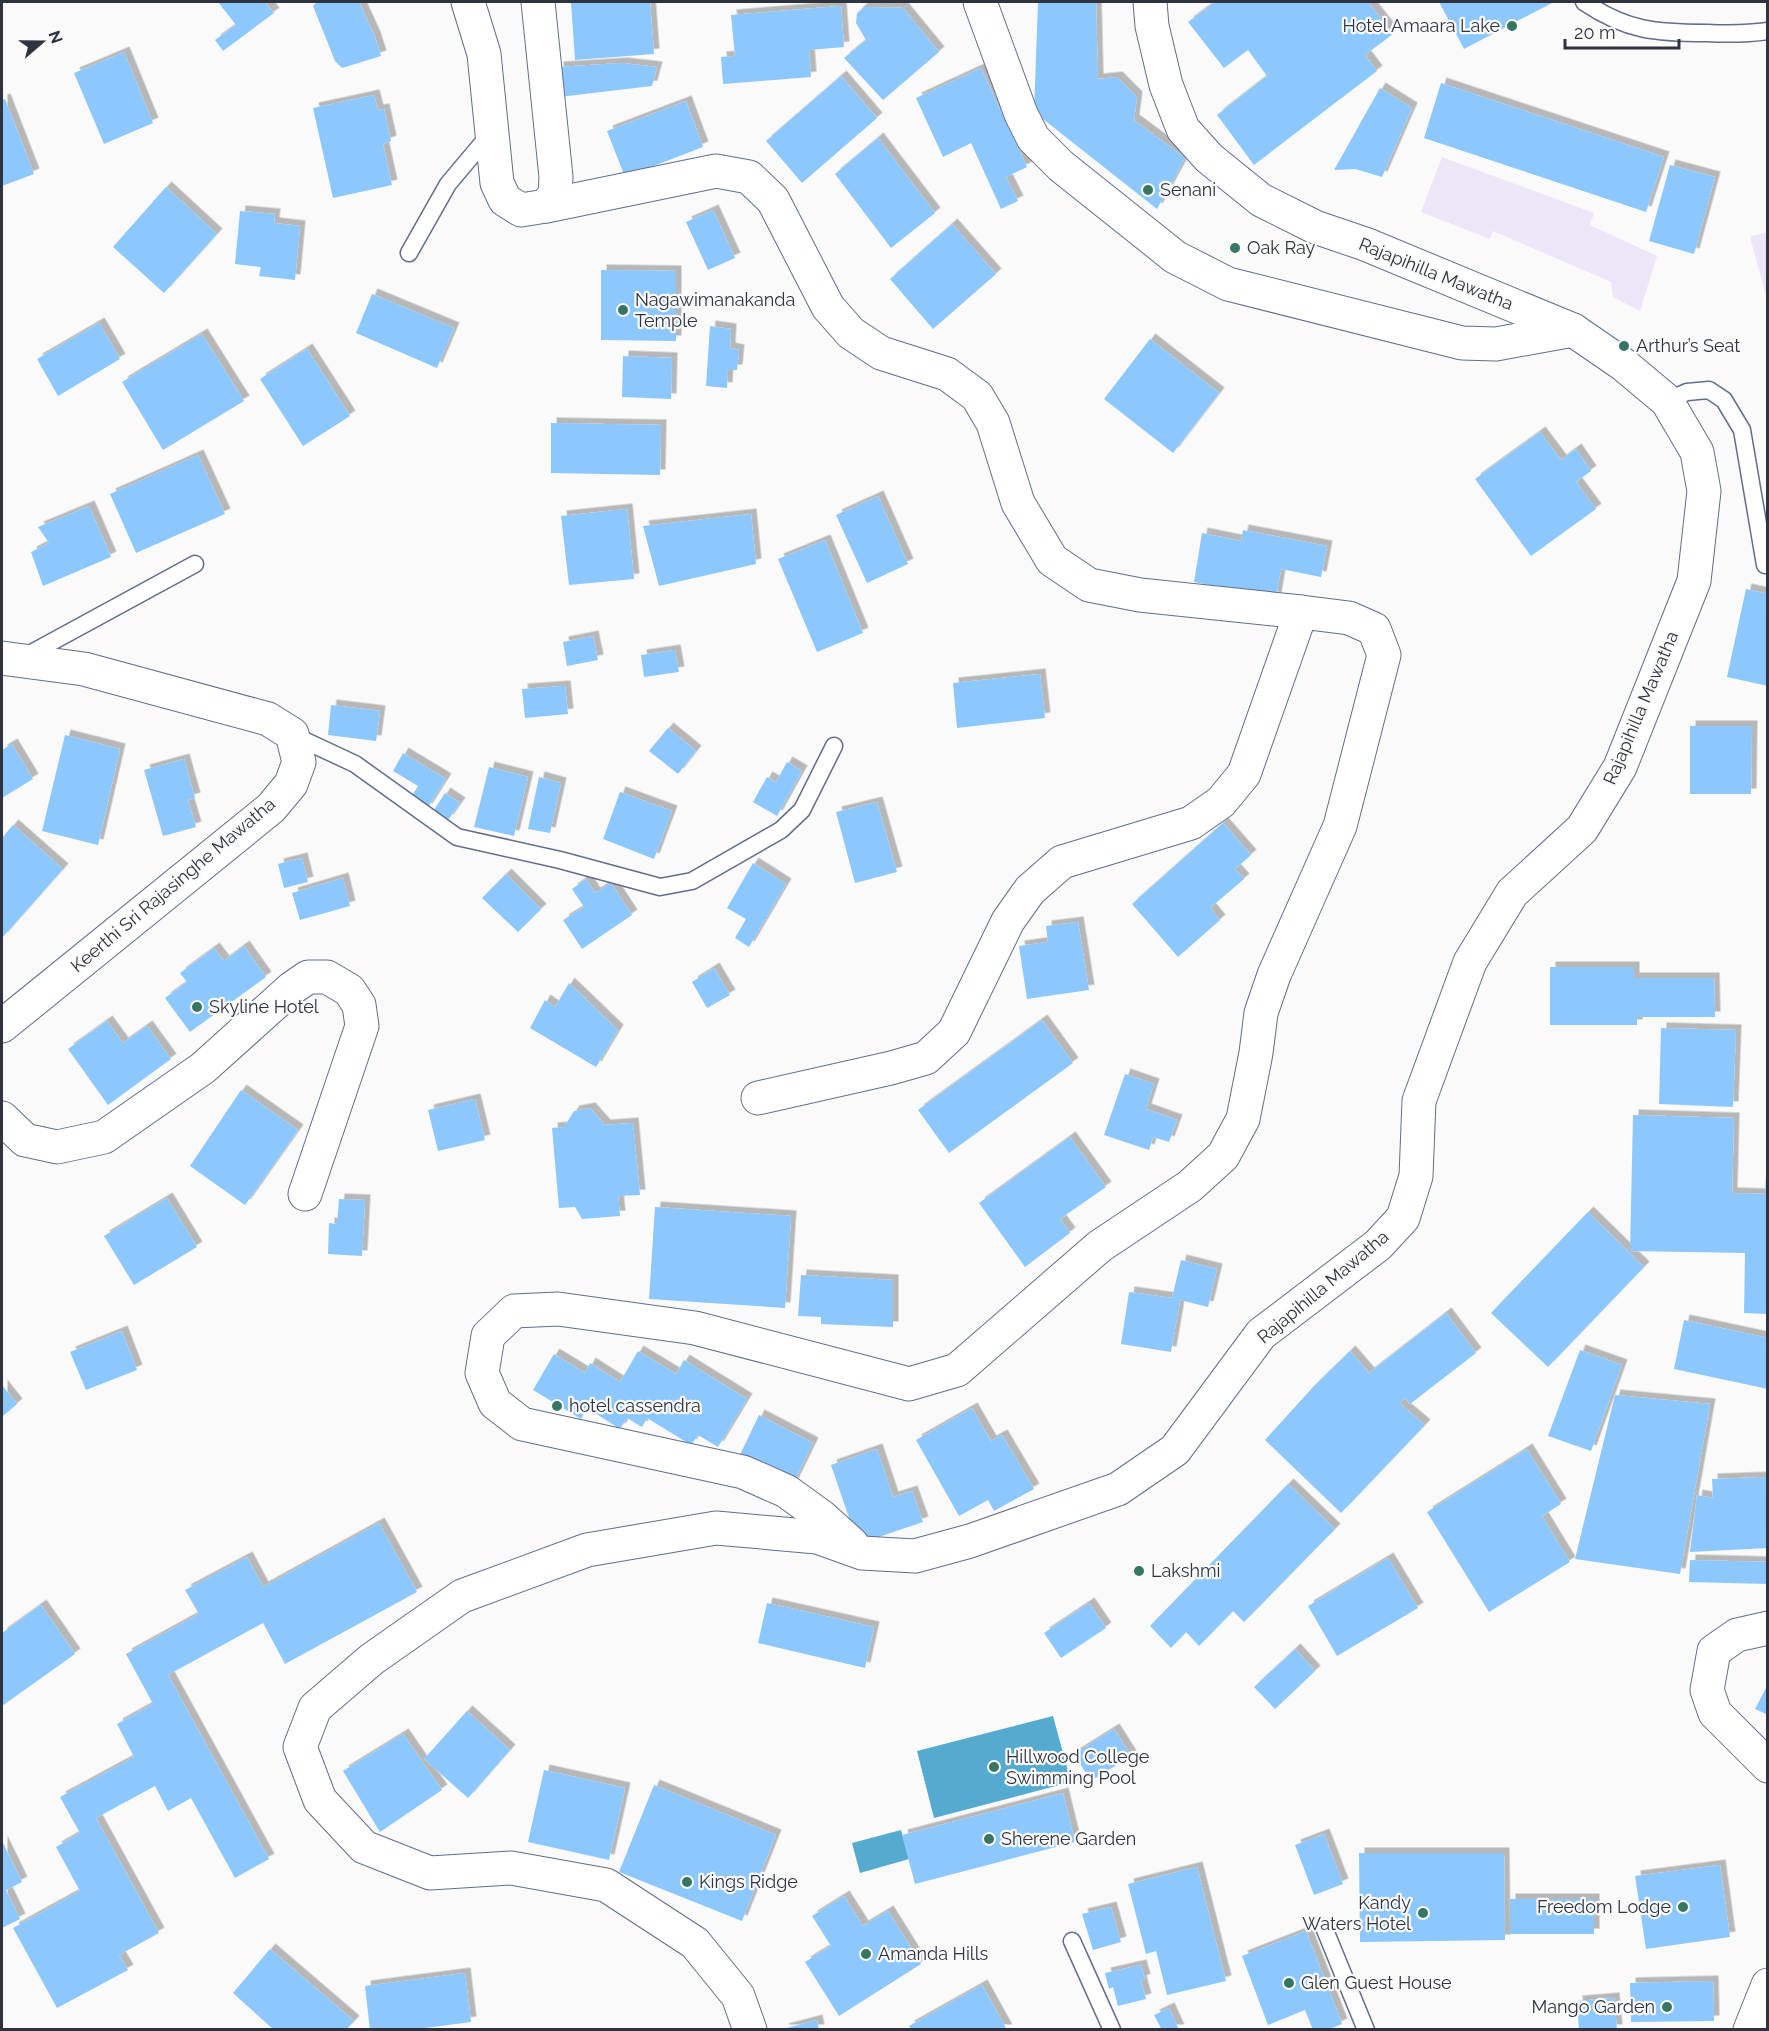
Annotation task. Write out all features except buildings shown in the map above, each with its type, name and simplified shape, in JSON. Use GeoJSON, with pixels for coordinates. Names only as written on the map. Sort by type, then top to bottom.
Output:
{"type":"FeatureCollection","features":[{"type":"Feature","properties":{"kind":"street"},"geometry":{"type":"LineString","coordinates":[[468,2],[484,54],[497,183],[505,200],[521,210],[716,171],[749,177],[773,200],[828,307],[851,333],[881,353],[947,374],[976,396],[993,423],[1018,503],[1052,560],[1089,585],[1140,595],[1349,618],[1374,629],[1384,655],[1340,826],[1274,975],[1261,1013],[1243,1119],[1223,1156],[1190,1186],[1100,1246],[957,1370],[909,1384],[695,1328],[558,1309],[514,1311],[488,1336],[482,1373],[495,1403],[522,1424],[743,1472],[786,1491],[822,1517],[862,1553]]}},
{"type":"Feature","properties":{"kind":"street"},"geometry":{"type":"LineString","coordinates":[[538,2],[556,177],[555,194],[546,206]]}},
{"type":"Feature","properties":{"kind":"street"},"geometry":{"type":"LineString","coordinates":[[980,2],[1021,114],[1033,138],[1061,166],[1175,257],[1228,284],[1462,343],[1496,344],[1573,330]]}},
{"type":"Feature","properties":{"kind":"street","name":"Rajapihilla Mawatha"},"geometry":{"type":"LineString","coordinates":[[750,2030],[738,1996],[695,1943],[606,1885],[511,1868],[430,1873],[364,1847],[320,1800],[300,1747],[315,1708],[372,1659],[462,1596],[587,1550],[716,1528],[817,1537],[862,1553],[915,1556],[970,1541],[1118,1489],[1175,1450],[1261,1334],[1378,1245],[1403,1218],[1416,1176],[1419,1101],[1470,962],[1512,893],[1582,829],[1620,767],[1694,581],[1704,490],[1697,452],[1667,401],[1623,365],[1573,330],[1365,244],[1314,227],[1261,200],[1209,158],[1183,129],[1166,85],[1152,26],[1150,2]]}},
{"type":"Feature","properties":{"kind":"street"},"geometry":{"type":"LineString","coordinates":[[758,1098],[926,1058],[954,1032],[1008,921],[1030,890],[1062,862],[1191,823],[1221,802],[1244,774],[1301,612]]}},
{"type":"Feature","properties":{"kind":"street"},"geometry":{"type":"LineString","coordinates":[[11,658],[84,669],[268,719],[292,734]]}},
{"type":"Feature","properties":{"kind":"street","name":"Keerthi Sri Rajasinghe Mawatha"},"geometry":{"type":"LineString","coordinates":[[2,1026],[271,808],[291,784],[299,762],[292,734]]}},
{"type":"Feature","properties":{"kind":"street"},"geometry":{"type":"LineString","coordinates":[[2,1118],[25,1140],[57,1147],[104,1137],[203,1068],[292,988],[308,977],[327,977],[349,990],[359,1005],[362,1026],[305,1194]]}},
{"type":"Feature","properties":{"kind":"street"},"geometry":{"type":"LineString","coordinates":[[1767,1628],[1737,1635],[1714,1651],[1707,1690],[1715,1713],[1767,1766]]}},
{"type":"Feature","properties":{"kind":"street"},"geometry":{"type":"LineString","coordinates":[[1750,2030],[1767,1985]]}},
{"type":"Feature","properties":{"kind":"lane"},"geometry":{"type":"LineString","coordinates":[[1584,2],[1605,16],[1636,28],[1663,33],[1749,34],[1767,31]]}},
{"type":"Feature","properties":{"kind":"lane"},"geometry":{"type":"LineString","coordinates":[[409,253],[448,184],[491,133]]}},
{"type":"Feature","properties":{"kind":"lane"},"geometry":{"type":"LineString","coordinates":[[1667,401],[1687,392],[1709,390],[1724,400],[1742,430],[1765,565]]}},
{"type":"Feature","properties":{"kind":"lane"},"geometry":{"type":"LineString","coordinates":[[11,658],[195,564]]}},
{"type":"Feature","properties":{"kind":"lane"},"geometry":{"type":"LineString","coordinates":[[292,734],[355,764],[458,837],[560,860],[660,887],[692,881],[781,830],[802,810],[834,746]]}},
{"type":"Feature","properties":{"kind":"lane"},"geometry":{"type":"LineString","coordinates":[[1325,1930],[1366,2030]]}},
{"type":"Feature","properties":{"kind":"lane"},"geometry":{"type":"LineString","coordinates":[[1072,1941],[1112,2030]]}},
{"type":"Feature","properties":{"kind":"shaded area"},"geometry":{"type":"Polygon","coordinates":[[[1442,157],[1594,213],[1590,225],[1657,256],[1640,311],[1613,297],[1611,282],[1493,231],[1490,239],[1421,212],[1442,157]]]}},
{"type":"Feature","properties":{"kind":"shaded area"},"geometry":{"type":"Polygon","coordinates":[[[1768,232],[1767,300],[1750,237],[1768,232]]]}},
{"type":"Feature","properties":{"kind":"water","name":"Hillwood College Swimming Pool"},"geometry":{"type":"Polygon","coordinates":[[[1053,1716],[1071,1782],[934,1818],[917,1751],[1053,1716]]]}},
{"type":"Feature","properties":{"kind":"water"},"geometry":{"type":"Polygon","coordinates":[[[901,1830],[909,1859],[860,1873],[852,1843],[901,1830]]]}},
{"type":"Feature","properties":{"kind":"place","name":"Hotel Amaara Lake"},"geometry":{"type":"Point","coordinates":[1512,26]}},
{"type":"Feature","properties":{"kind":"place","name":"Senani"},"geometry":{"type":"Point","coordinates":[1148,190]}},
{"type":"Feature","properties":{"kind":"place","name":"Oak Ray"},"geometry":{"type":"Point","coordinates":[1235,248]}},
{"type":"Feature","properties":{"kind":"place","name":"Nagawimanakanda Temple"},"geometry":{"type":"Point","coordinates":[623,310]}},
{"type":"Feature","properties":{"kind":"place","name":"Arthur’s Seat"},"geometry":{"type":"Point","coordinates":[1624,346]}},
{"type":"Feature","properties":{"kind":"place","name":"Skyline Hotel"},"geometry":{"type":"Point","coordinates":[197,1007]}},
{"type":"Feature","properties":{"kind":"place","name":"hotel cassendra"},"geometry":{"type":"Point","coordinates":[557,1406]}},
{"type":"Feature","properties":{"kind":"place","name":"Lakshmi"},"geometry":{"type":"Point","coordinates":[1139,1571]}},
{"type":"Feature","properties":{"kind":"place","name":"Hillwood College Swimming Pool"},"geometry":{"type":"Point","coordinates":[994,1767]}},
{"type":"Feature","properties":{"kind":"place","name":"Sherene Garden"},"geometry":{"type":"Point","coordinates":[989,1839]}},
{"type":"Feature","properties":{"kind":"place","name":"Kings Ridge"},"geometry":{"type":"Point","coordinates":[687,1882]}},
{"type":"Feature","properties":{"kind":"place","name":"Freedom Lodge"},"geometry":{"type":"Point","coordinates":[1683,1907]}},
{"type":"Feature","properties":{"kind":"place","name":"Kandy Waters Hotel"},"geometry":{"type":"Point","coordinates":[1423,1913]}},
{"type":"Feature","properties":{"kind":"place","name":"Amanda Hills"},"geometry":{"type":"Point","coordinates":[866,1954]}},
{"type":"Feature","properties":{"kind":"place","name":"Glen Guest House"},"geometry":{"type":"Point","coordinates":[1289,1983]}},
{"type":"Feature","properties":{"kind":"place","name":"Mango Garden"},"geometry":{"type":"Point","coordinates":[1667,2007]}}]}
